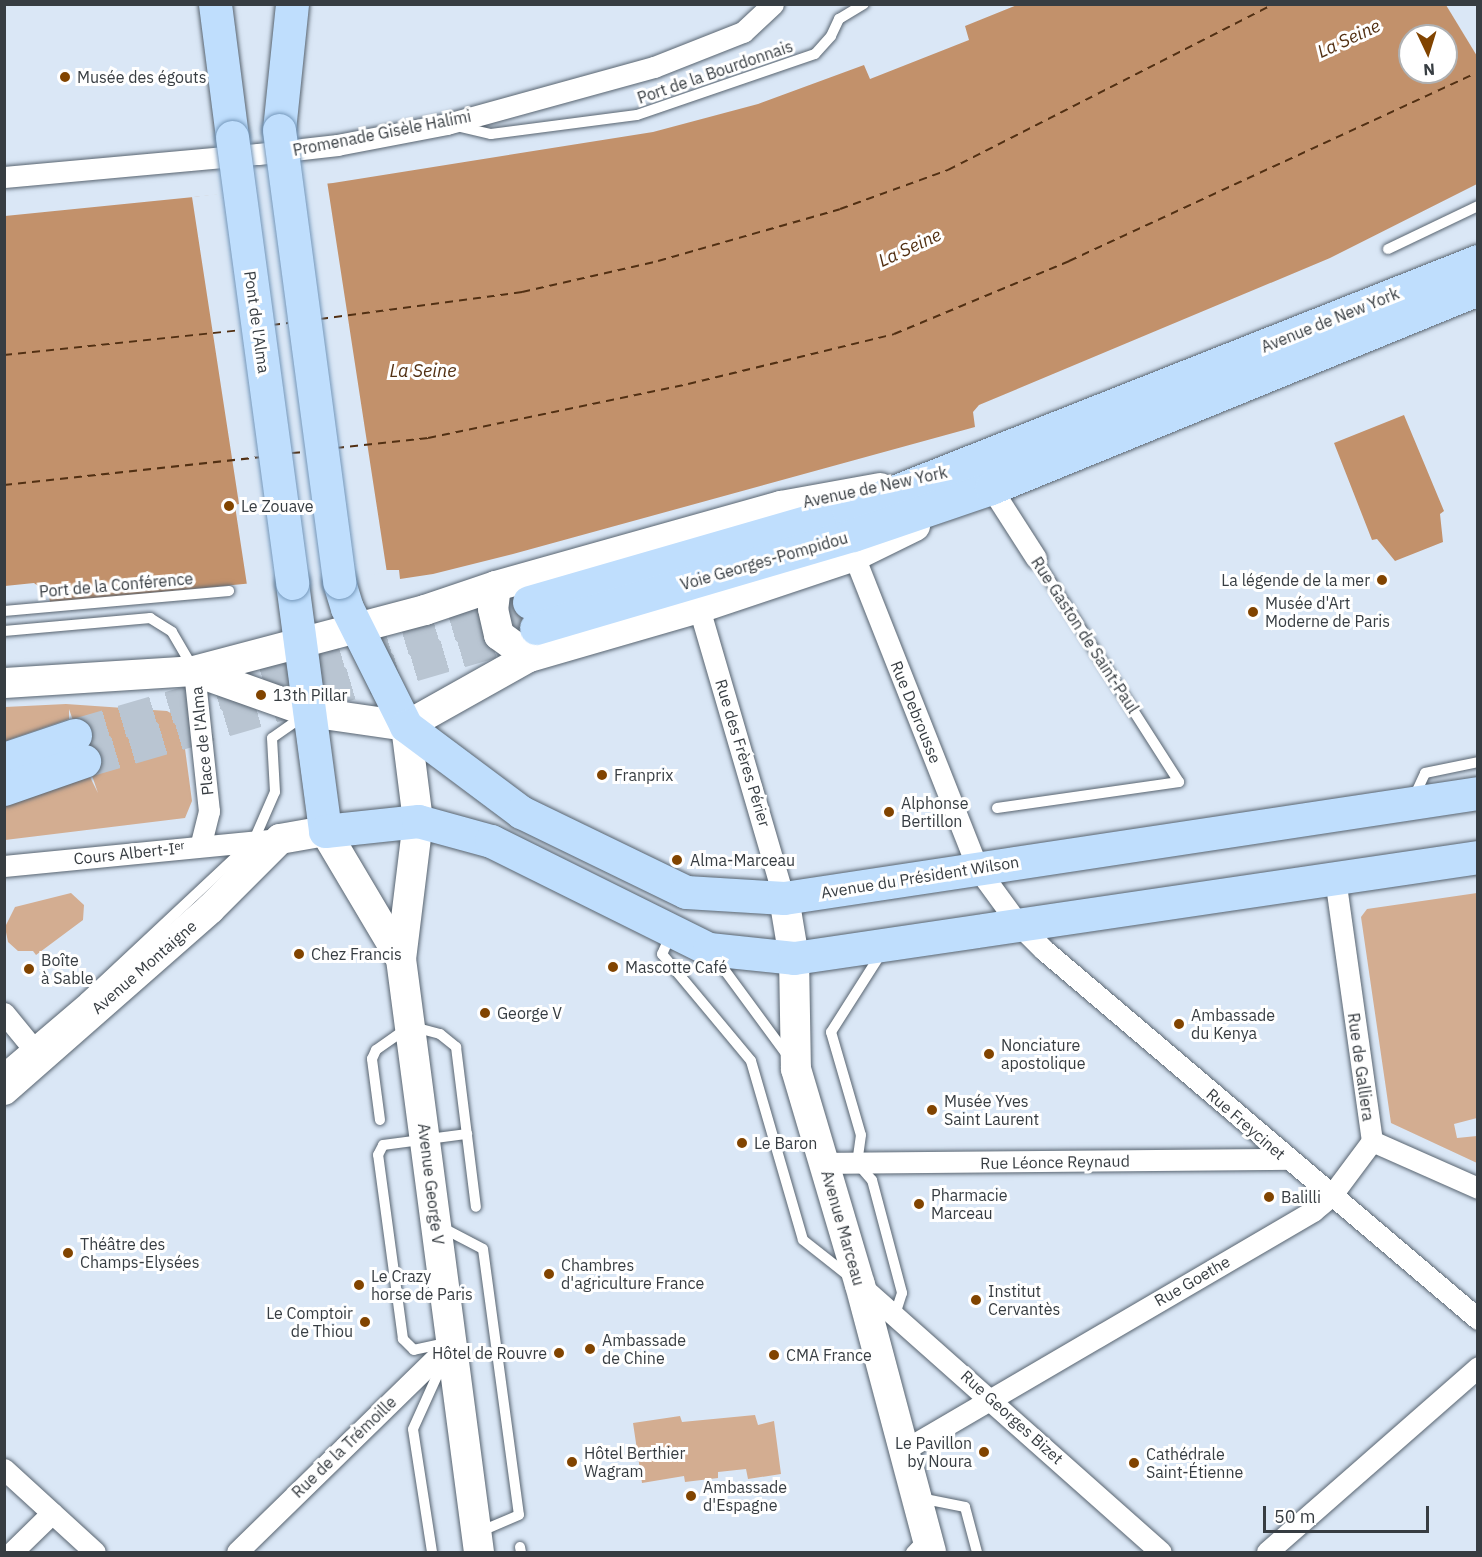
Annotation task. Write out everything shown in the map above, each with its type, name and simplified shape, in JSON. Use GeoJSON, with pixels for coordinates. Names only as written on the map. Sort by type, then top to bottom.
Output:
{"type":"FeatureCollection","features":[{"type":"Feature","properties":{"kind":"main road","name":"Pont de l'Alma"},"geometry":{"type":"LineString","coordinates":[[215,4],[300,640]]}},
{"type":"Feature","properties":{"kind":"main road"},"geometry":{"type":"LineString","coordinates":[[292,4],[279,130],[339,582],[356,626],[406,726]]}},
{"type":"Feature","properties":{"kind":"main road","name":"Avenue de New York"},"geometry":{"type":"LineString","coordinates":[[940,476],[1478,261]]}},
{"type":"Feature","properties":{"kind":"main road","name":"Avenue de New York"},"geometry":{"type":"LineString","coordinates":[[991,488],[1478,289]]}},
{"type":"Feature","properties":{"kind":"main road","name":"Voie Georges-Pompidou"},"geometry":{"type":"LineString","coordinates":[[532,629],[940,476]]}},
{"type":"Feature","properties":{"kind":"main road","name":"Voie Georges-Pompidou"},"geometry":{"type":"LineString","coordinates":[[532,629],[853,535],[991,488]]}},
{"type":"Feature","properties":{"kind":"main road"},"geometry":{"type":"LineString","coordinates":[[300,640],[325,831],[418,821],[490,841],[709,949],[794,958],[1478,857]]}},
{"type":"Feature","properties":{"kind":"main road","name":"Avenue du Président Wilson"},"geometry":{"type":"LineString","coordinates":[[406,726],[521,812],[686,892],[784,898],[1478,793]]}},
{"type":"Feature","properties":{"kind":"main road"},"geometry":{"type":"LineString","coordinates":[[4,759],[80,748],[4,789]]}},
{"type":"Feature","properties":{"kind":"street","name":"Promenade Gisèle Halimi"},"geometry":{"type":"LineString","coordinates":[[4,177],[326,146],[447,124],[654,67],[743,32],[773,4]]}},
{"type":"Feature","properties":{"kind":"street","name":"Avenue de New York"},"geometry":{"type":"LineString","coordinates":[[356,626],[425,610],[496,586],[782,506],[940,476]]}},
{"type":"Feature","properties":{"kind":"street","name":"Avenue de New York"},"geometry":{"type":"LineString","coordinates":[[406,726],[532,629],[699,608],[854,556],[991,488]]}},
{"type":"Feature","properties":{"kind":"street","name":"Rue Gaston de Saint-Paul"},"geometry":{"type":"LineString","coordinates":[[991,488],[1036,558]]}},
{"type":"Feature","properties":{"kind":"street","name":"Rue Debrousse"},"geometry":{"type":"LineString","coordinates":[[854,556],[978,869],[1019,925]]}},
{"type":"Feature","properties":{"kind":"street"},"geometry":{"type":"LineString","coordinates":[[496,586],[493,609],[499,635],[532,629]]}},
{"type":"Feature","properties":{"kind":"street","name":"Rue des Frères Périer"},"geometry":{"type":"LineString","coordinates":[[699,608],[784,898]]}},
{"type":"Feature","properties":{"kind":"street","name":"Place de l'Alma"},"geometry":{"type":"LineString","coordinates":[[188,658],[300,640],[356,626]]}},
{"type":"Feature","properties":{"kind":"street"},"geometry":{"type":"LineString","coordinates":[[4,683],[188,658]]}},
{"type":"Feature","properties":{"kind":"street","name":"Place de l'Alma"},"geometry":{"type":"LineString","coordinates":[[188,658],[309,712],[406,726]]}},
{"type":"Feature","properties":{"kind":"street","name":"Place de l'Alma"},"geometry":{"type":"LineString","coordinates":[[188,658],[209,811],[200,846]]}},
{"type":"Feature","properties":{"kind":"street"},"geometry":{"type":"LineString","coordinates":[[406,726],[418,821]]}},
{"type":"Feature","properties":{"kind":"street","name":"Avenue George V"},"geometry":{"type":"LineString","coordinates":[[418,821],[401,959],[478,1543]]}},
{"type":"Feature","properties":{"kind":"street"},"geometry":{"type":"LineString","coordinates":[[267,840],[325,831]]}},
{"type":"Feature","properties":{"kind":"street","name":"Avenue George V"},"geometry":{"type":"LineString","coordinates":[[325,831],[401,959]]}},
{"type":"Feature","properties":{"kind":"street","name":"Cours Albert-Iᵉʳ"},"geometry":{"type":"LineString","coordinates":[[4,866],[267,840]]}},
{"type":"Feature","properties":{"kind":"street","name":"Avenue Montaigne"},"geometry":{"type":"LineString","coordinates":[[4,1089],[35,1051],[210,909],[267,840]]}},
{"type":"Feature","properties":{"kind":"street","name":"Rue de Galliera"},"geometry":{"type":"LineString","coordinates":[[1335,878],[1372,1141],[1478,1188]]}},
{"type":"Feature","properties":{"kind":"street","name":"Avenue Marceau"},"geometry":{"type":"LineString","coordinates":[[784,898],[794,958],[796,1069],[860,1285],[916,1497],[923,1547]]}},
{"type":"Feature","properties":{"kind":"street","name":"Rue Freycinet"},"geometry":{"type":"LineString","coordinates":[[1019,925],[1287,1159],[1478,1319]]}},
{"type":"Feature","properties":{"kind":"street"},"geometry":{"type":"LineString","coordinates":[[4,1013],[35,1051]]}},
{"type":"Feature","properties":{"kind":"street","name":"Rue Goethe"},"geometry":{"type":"LineString","coordinates":[[903,1450],[1313,1211],[1331,1196],[1372,1141]]}},
{"type":"Feature","properties":{"kind":"street","name":"Rue Léonce Reynaud"},"geometry":{"type":"LineString","coordinates":[[824,1164],[1287,1159]]}},
{"type":"Feature","properties":{"kind":"street","name":"Rue Georges Bizet"},"geometry":{"type":"LineString","coordinates":[[860,1285],[992,1398],[1161,1552]]}},
{"type":"Feature","properties":{"kind":"street","name":"Rue de la Trémoille"},"geometry":{"type":"LineString","coordinates":[[237,1552],[452,1342]]}},
{"type":"Feature","properties":{"kind":"street"},"geometry":{"type":"LineString","coordinates":[[1267,1552],[1478,1367]]}},
{"type":"Feature","properties":{"kind":"street"},"geometry":{"type":"LineString","coordinates":[[4,1469],[95,1552]]}},
{"type":"Feature","properties":{"kind":"street"},"geometry":{"type":"LineString","coordinates":[[12,1552],[52,1513]]}},
{"type":"Feature","properties":{"kind":"lane","name":"Port de la Bourdonnais"},"geometry":{"type":"LineString","coordinates":[[447,124],[491,134],[637,115],[815,54],[831,36],[839,19],[864,4]]}},
{"type":"Feature","properties":{"kind":"lane"},"geometry":{"type":"LineString","coordinates":[[1388,249],[1478,206]]}},
{"type":"Feature","properties":{"kind":"lane","name":"Rue Gaston de Saint-Paul"},"geometry":{"type":"LineString","coordinates":[[997,808],[1179,782],[1036,558]]}},
{"type":"Feature","properties":{"kind":"lane","name":"Port de la Conférence"},"geometry":{"type":"LineString","coordinates":[[4,611],[229,591]]}},
{"type":"Feature","properties":{"kind":"lane","name":"Port de la Conférence"},"geometry":{"type":"LineString","coordinates":[[4,631],[150,618],[172,632],[188,658]]}},
{"type":"Feature","properties":{"kind":"lane"},"geometry":{"type":"LineString","coordinates":[[267,840],[275,792],[272,738],[309,712]]}},
{"type":"Feature","properties":{"kind":"lane"},"geometry":{"type":"LineString","coordinates":[[1413,803],[1425,773],[1478,762]]}},
{"type":"Feature","properties":{"kind":"lane"},"geometry":{"type":"LineString","coordinates":[[671,932],[662,954],[750,1061],[803,1240],[860,1285]]}},
{"type":"Feature","properties":{"kind":"lane"},"geometry":{"type":"LineString","coordinates":[[887,944],[831,1032],[861,1135],[857,1163],[872,1180],[902,1293],[895,1315]]}},
{"type":"Feature","properties":{"kind":"lane"},"geometry":{"type":"LineString","coordinates":[[709,949],[752,1002],[796,1069]]}},
{"type":"Feature","properties":{"kind":"lane"},"geometry":{"type":"LineString","coordinates":[[380,1119],[372,1059],[376,1050],[410,1026],[440,1034],[456,1047],[476,1207]]}},
{"type":"Feature","properties":{"kind":"lane","name":"Avenue Montaigne"},"geometry":{"type":"LineString","coordinates":[[4,1067],[35,1051]]}},
{"type":"Feature","properties":{"kind":"lane"},"geometry":{"type":"LineString","coordinates":[[452,1342],[414,1350],[403,1339],[378,1155],[383,1145],[467,1134]]}},
{"type":"Feature","properties":{"kind":"lane"},"geometry":{"type":"LineString","coordinates":[[437,1225],[483,1249],[519,1515],[478,1543]]}},
{"type":"Feature","properties":{"kind":"lane"},"geometry":{"type":"LineString","coordinates":[[432,1552],[413,1429],[452,1342]]}},
{"type":"Feature","properties":{"kind":"lane"},"geometry":{"type":"LineString","coordinates":[[916,1497],[965,1507],[977,1552]]}},
{"type":"Feature","properties":{"kind":"shaded area"},"geometry":{"type":"Polygon","coordinates":[[[66,704],[167,711],[181,719],[192,801],[185,818],[5,840],[4,806],[89,775],[98,793],[69,709],[69,719],[5,741],[5,707],[66,704]]]}},
{"type":"Feature","properties":{"kind":"shaded area"},"geometry":{"type":"Polygon","coordinates":[[[71,893],[84,905],[83,920],[36,955],[33,951],[18,951],[8,942],[5,927],[15,907],[71,893]]]}},
{"type":"Feature","properties":{"kind":"shaded area"},"geometry":{"type":"Polygon","coordinates":[[[1477,893],[1477,1118],[1454,1124],[1457,1138],[1477,1136],[1477,1163],[1391,1123],[1361,917],[1367,909],[1477,893]]]}},
{"type":"Feature","properties":{"kind":"shaded area"},"geometry":{"type":"Polygon","coordinates":[[[755,1415],[758,1425],[774,1421],[781,1474],[748,1479],[746,1469],[718,1472],[718,1478],[685,1482],[684,1476],[642,1483],[633,1423],[680,1416],[682,1422],[755,1415]]]}},
{"type":"Feature","properties":{"kind":"water","name":"La Seine"},"geometry":{"type":"Polygon","coordinates":[[[1017,5],[1477,5],[1477,184],[1330,258],[979,405],[973,412],[975,427],[513,554],[433,574],[400,579],[399,570],[387,570],[50,603],[49,594],[34,583],[5,586],[5,216],[333,183],[653,132],[758,104],[864,65],[870,79],[969,40],[965,26],[1017,5]]]}},
{"type":"Feature","properties":{"kind":"water"},"geometry":{"type":"Polygon","coordinates":[[[1404,415],[1444,511],[1440,514],[1443,542],[1395,561],[1377,539],[1372,540],[1334,443],[1404,415]]]}},
{"type":"Feature","properties":{"kind":"pier"},"geometry":{"type":"Polygon","coordinates":[[[1446,5],[1477,5],[1477,56],[1458,24],[1446,5]]]}},
{"type":"Feature","properties":{"kind":"pier"},"geometry":{"type":"Polygon","coordinates":[[[327,181],[387,573],[247,585],[235,506],[224,507],[239,504],[192,197],[327,181]]]}},
{"type":"Feature","properties":{"kind":"ferry route"},"geometry":{"type":"LineString","coordinates":[[320,319],[522,292],[658,261],[840,209],[948,170],[1274,4]]}},
{"type":"Feature","properties":{"kind":"ferry route"},"geometry":{"type":"LineString","coordinates":[[336,448],[428,438],[688,384],[894,334],[1069,261],[1478,72]]}},
{"type":"Feature","properties":{"kind":"ferry route"},"geometry":{"type":"LineString","coordinates":[[272,325],[288,323]]}},
{"type":"Feature","properties":{"kind":"ferry route"},"geometry":{"type":"LineString","coordinates":[[4,355],[241,330]]}},
{"type":"Feature","properties":{"kind":"ferry route"},"geometry":{"type":"LineString","coordinates":[[292,453],[305,452]]}},
{"type":"Feature","properties":{"kind":"ferry route"},"geometry":{"type":"LineString","coordinates":[[4,485],[260,457]]}},
{"type":"Feature","properties":{"kind":"tunnel"},"geometry":{"type":"LineString","coordinates":[[75,735],[529,602]]}},
{"type":"Feature","properties":{"kind":"tunnel"},"geometry":{"type":"LineString","coordinates":[[84,761],[531,630]]}},
{"type":"Feature","properties":{"kind":"place","name":"Musée des égouts"},"geometry":{"type":"Point","coordinates":[65,77]}},
{"type":"Feature","properties":{"kind":"place","name":"Le Zouave"},"geometry":{"type":"Point","coordinates":[229,506]}},
{"type":"Feature","properties":{"kind":"place","name":"La légende de la mer"},"geometry":{"type":"Point","coordinates":[1382,580]}},
{"type":"Feature","properties":{"kind":"place","name":"Musée d'Art Moderne de Paris"},"geometry":{"type":"Point","coordinates":[1253,612]}},
{"type":"Feature","properties":{"kind":"place","name":"13th Pillar"},"geometry":{"type":"Point","coordinates":[261,695]}},
{"type":"Feature","properties":{"kind":"place","name":"Franprix"},"geometry":{"type":"Point","coordinates":[602,775]}},
{"type":"Feature","properties":{"kind":"place","name":"Alphonse Bertillon"},"geometry":{"type":"Point","coordinates":[889,812]}},
{"type":"Feature","properties":{"kind":"place","name":"Alma-Marceau"},"geometry":{"type":"Point","coordinates":[677,860]}},
{"type":"Feature","properties":{"kind":"place","name":"Chez Francis"},"geometry":{"type":"Point","coordinates":[299,954]}},
{"type":"Feature","properties":{"kind":"place","name":"Mascotte Café"},"geometry":{"type":"Point","coordinates":[613,967]}},
{"type":"Feature","properties":{"kind":"place","name":"Boîte à Sable"},"geometry":{"type":"Point","coordinates":[29,969]}},
{"type":"Feature","properties":{"kind":"place","name":"George V"},"geometry":{"type":"Point","coordinates":[485,1013]}},
{"type":"Feature","properties":{"kind":"place","name":"Ambassade du Kenya"},"geometry":{"type":"Point","coordinates":[1179,1024]}},
{"type":"Feature","properties":{"kind":"place","name":"Nonciature apostolique"},"geometry":{"type":"Point","coordinates":[989,1054]}},
{"type":"Feature","properties":{"kind":"place","name":"Musée Yves Saint Laurent"},"geometry":{"type":"Point","coordinates":[932,1110]}},
{"type":"Feature","properties":{"kind":"place","name":"Le Baron"},"geometry":{"type":"Point","coordinates":[742,1143]}},
{"type":"Feature","properties":{"kind":"place","name":"Balilli"},"geometry":{"type":"Point","coordinates":[1269,1197]}},
{"type":"Feature","properties":{"kind":"place","name":"Pharmacie Marceau"},"geometry":{"type":"Point","coordinates":[919,1204]}},
{"type":"Feature","properties":{"kind":"place","name":"Théâtre des Champs-Elysées"},"geometry":{"type":"Point","coordinates":[68,1253]}},
{"type":"Feature","properties":{"kind":"place","name":"Chambres d'agriculture France"},"geometry":{"type":"Point","coordinates":[549,1274]}},
{"type":"Feature","properties":{"kind":"place","name":"Le Crazy horse de Paris"},"geometry":{"type":"Point","coordinates":[359,1285]}},
{"type":"Feature","properties":{"kind":"place","name":"Institut Cervantès"},"geometry":{"type":"Point","coordinates":[976,1300]}},
{"type":"Feature","properties":{"kind":"place","name":"Le Comptoir de Thiou"},"geometry":{"type":"Point","coordinates":[365,1322]}},
{"type":"Feature","properties":{"kind":"place","name":"Ambassade de Chine"},"geometry":{"type":"Point","coordinates":[590,1349]}},
{"type":"Feature","properties":{"kind":"place","name":"Hôtel de Rouvre"},"geometry":{"type":"Point","coordinates":[559,1353]}},
{"type":"Feature","properties":{"kind":"place","name":"CMA France"},"geometry":{"type":"Point","coordinates":[774,1355]}},
{"type":"Feature","properties":{"kind":"place","name":"Le Pavillon by Noura"},"geometry":{"type":"Point","coordinates":[984,1452]}},
{"type":"Feature","properties":{"kind":"place","name":"Hôtel Berthier Wagram"},"geometry":{"type":"Point","coordinates":[572,1462]}},
{"type":"Feature","properties":{"kind":"place","name":"Cathédrale Saint-Étienne"},"geometry":{"type":"Point","coordinates":[1134,1463]}},
{"type":"Feature","properties":{"kind":"place","name":"Ambassade d'Espagne"},"geometry":{"type":"Point","coordinates":[691,1496]}}]}
